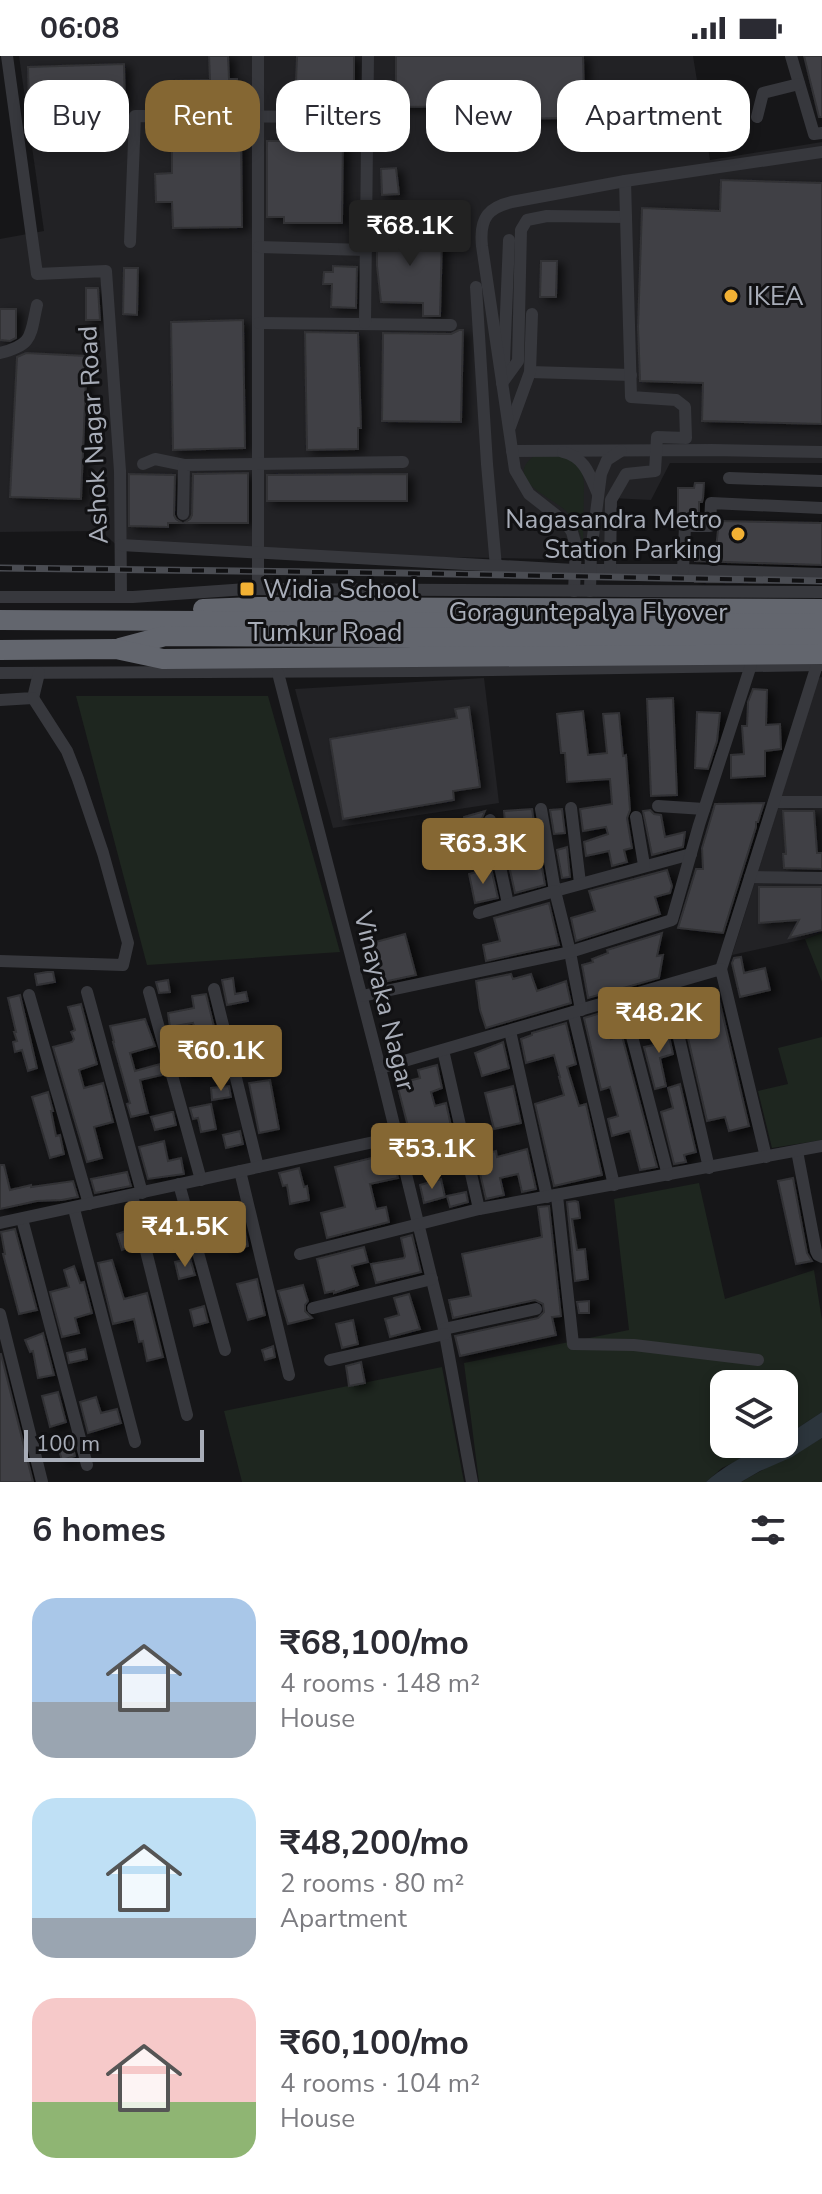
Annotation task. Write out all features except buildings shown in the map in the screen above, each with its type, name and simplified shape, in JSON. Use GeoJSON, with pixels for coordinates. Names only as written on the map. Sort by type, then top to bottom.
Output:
{"type":"FeatureCollection","features":[{"type":"Feature","properties":{"kind":"highway","name":"Tumkur Road"},"geometry":{"type":"LineString","coordinates":[[170,629],[186,613],[196,609],[258,607],[822,609]]}},
{"type":"Feature","properties":{"kind":"highway"},"geometry":{"type":"LineString","coordinates":[[0,620],[170,629]]}},
{"type":"Feature","properties":{"kind":"highway","name":"Goraguntepalya Flyover"},"geometry":{"type":"LineString","coordinates":[[116,649],[170,629],[202,622],[822,624]]}},
{"type":"Feature","properties":{"kind":"highway","name":"Goraguntepalya Flyover"},"geometry":{"type":"LineString","coordinates":[[170,629],[822,639]]}},
{"type":"Feature","properties":{"kind":"highway","name":"Tumkur Road"},"geometry":{"type":"LineString","coordinates":[[116,649],[163,659],[820,661]]}},
{"type":"Feature","properties":{"kind":"highway"},"geometry":{"type":"LineString","coordinates":[[0,650],[116,649]]}},
{"type":"Feature","properties":{"kind":"street","name":"Ashok Nagar Road"},"geometry":{"type":"LineString","coordinates":[[7,56],[37,274],[106,271],[120,471],[121,597]]}},
{"type":"Feature","properties":{"kind":"street"},"geometry":{"type":"LineString","coordinates":[[258,56],[258,80]]}},
{"type":"Feature","properties":{"kind":"street"},"geometry":{"type":"LineString","coordinates":[[368,56],[368,80]]}},
{"type":"Feature","properties":{"kind":"street"},"geometry":{"type":"LineString","coordinates":[[791,56],[814,134],[822,133]]}},
{"type":"Feature","properties":{"kind":"street"},"geometry":{"type":"LineString","coordinates":[[757,117],[763,93],[799,84]]}},
{"type":"Feature","properties":{"kind":"street"},"geometry":{"type":"LineString","coordinates":[[130,242],[135,116],[145,116]]}},
{"type":"Feature","properties":{"kind":"street"},"geometry":{"type":"LineString","coordinates":[[258,589],[259,152]]}},
{"type":"Feature","properties":{"kind":"street"},"geometry":{"type":"LineString","coordinates":[[365,323],[367,152]]}},
{"type":"Feature","properties":{"kind":"street"},"geometry":{"type":"LineString","coordinates":[[574,591],[576,546],[572,532],[566,523],[529,494],[515,470],[480,229],[488,214],[501,204],[625,181],[822,152]]}},
{"type":"Feature","properties":{"kind":"street"},"geometry":{"type":"LineString","coordinates":[[610,571],[611,500],[626,474],[655,471],[657,437],[686,438],[685,407],[676,400],[631,397],[625,181]]}},
{"type":"Feature","properties":{"kind":"street"},"geometry":{"type":"LineString","coordinates":[[366,213],[416,212]]}},
{"type":"Feature","properties":{"kind":"street"},"geometry":{"type":"LineString","coordinates":[[502,383],[518,361],[521,230],[527,220],[547,216],[626,217]]}},
{"type":"Feature","properties":{"kind":"street"},"geometry":{"type":"LineString","coordinates":[[500,367],[505,361],[509,240]]}},
{"type":"Feature","properties":{"kind":"street"},"geometry":{"type":"LineString","coordinates":[[259,247],[366,250]]}},
{"type":"Feature","properties":{"kind":"street"},"geometry":{"type":"LineString","coordinates":[[476,287],[496,567]]}},
{"type":"Feature","properties":{"kind":"street"},"geometry":{"type":"LineString","coordinates":[[0,353],[23,346],[29,339],[37,305]]}},
{"type":"Feature","properties":{"kind":"street"},"geometry":{"type":"LineString","coordinates":[[509,430],[530,372],[532,314]]}},
{"type":"Feature","properties":{"kind":"street"},"geometry":{"type":"LineString","coordinates":[[259,323],[451,325]]}},
{"type":"Feature","properties":{"kind":"street"},"geometry":{"type":"LineString","coordinates":[[530,372],[631,375]]}},
{"type":"Feature","properties":{"kind":"street"},"geometry":{"type":"LineString","coordinates":[[552,450],[571,454],[584,464],[598,495]]}},
{"type":"Feature","properties":{"kind":"street"},"geometry":{"type":"LineString","coordinates":[[590,591],[591,552],[601,474],[607,460],[624,450]]}},
{"type":"Feature","properties":{"kind":"street"},"geometry":{"type":"LineString","coordinates":[[512,451],[822,452]]}},
{"type":"Feature","properties":{"kind":"street"},"geometry":{"type":"LineString","coordinates":[[143,464],[155,459],[184,465],[403,462]]}},
{"type":"Feature","properties":{"kind":"street"},"geometry":{"type":"LineString","coordinates":[[183,514],[184,465]]}},
{"type":"Feature","properties":{"kind":"street"},"geometry":{"type":"LineString","coordinates":[[729,478],[822,481]]}},
{"type":"Feature","properties":{"kind":"street"},"geometry":{"type":"LineString","coordinates":[[683,570],[685,526],[710,526],[711,503],[822,508]]}},
{"type":"Feature","properties":{"kind":"street"},"geometry":{"type":"LineString","coordinates":[[121,545],[496,567],[822,574]]}},
{"type":"Feature","properties":{"kind":"street"},"geometry":{"type":"LineString","coordinates":[[0,597],[121,597],[258,589],[822,592]]}},
{"type":"Feature","properties":{"kind":"street"},"geometry":{"type":"LineString","coordinates":[[0,673],[278,673],[751,665],[820,661],[817,679],[721,969],[766,1157]]}},
{"type":"Feature","properties":{"kind":"street"},"geometry":{"type":"LineString","coordinates":[[362,996],[570,952],[672,920],[751,665]]}},
{"type":"Feature","properties":{"kind":"street"},"geometry":{"type":"LineString","coordinates":[[0,961],[123,965],[128,943],[103,853],[67,751],[33,698],[39,673]]}},
{"type":"Feature","properties":{"kind":"street","name":"Vinayaka Nagar"},"geometry":{"type":"LineString","coordinates":[[278,673],[432,1279],[472,1482]]}},
{"type":"Feature","properties":{"kind":"street"},"geometry":{"type":"LineString","coordinates":[[0,700],[33,698]]}},
{"type":"Feature","properties":{"kind":"street"},"geometry":{"type":"LineString","coordinates":[[774,802],[822,802]]}},
{"type":"Feature","properties":{"kind":"street"},"geometry":{"type":"LineString","coordinates":[[658,806],[704,809]]}},
{"type":"Feature","properties":{"kind":"street"},"geometry":{"type":"LineString","coordinates":[[571,808],[580,883]]}},
{"type":"Feature","properties":{"kind":"street"},"geometry":{"type":"LineString","coordinates":[[541,809],[555,891],[570,952],[577,1011],[614,1185]]}},
{"type":"Feature","properties":{"kind":"street"},"geometry":{"type":"LineString","coordinates":[[636,817],[644,865]]}},
{"type":"Feature","properties":{"kind":"street"},"geometry":{"type":"LineString","coordinates":[[490,820],[508,904]]}},
{"type":"Feature","properties":{"kind":"street"},"geometry":{"type":"LineString","coordinates":[[479,913],[691,854]]}},
{"type":"Feature","properties":{"kind":"street"},"geometry":{"type":"LineString","coordinates":[[750,877],[822,878]]}},
{"type":"Feature","properties":{"kind":"street"},"geometry":{"type":"LineString","coordinates":[[380,1068],[721,969]]}},
{"type":"Feature","properties":{"kind":"street"},"geometry":{"type":"LineString","coordinates":[[667,986],[709,1168]]}},
{"type":"Feature","properties":{"kind":"street"},"geometry":{"type":"LineString","coordinates":[[214,989],[258,1167]]}},
{"type":"Feature","properties":{"kind":"street"},"geometry":{"type":"LineString","coordinates":[[87,992],[187,1415]]}},
{"type":"Feature","properties":{"kind":"street"},"geometry":{"type":"LineString","coordinates":[[149,992],[201,1180]]}},
{"type":"Feature","properties":{"kind":"street"},"geometry":{"type":"LineString","coordinates":[[29,995],[89,1204]]}},
{"type":"Feature","properties":{"kind":"street"},"geometry":{"type":"LineString","coordinates":[[622,998],[668,1175]]}},
{"type":"Feature","properties":{"kind":"street"},"geometry":{"type":"LineString","coordinates":[[510,1031],[552,1196],[573,1344],[634,1345],[758,1360]]}},
{"type":"Feature","properties":{"kind":"street"},"geometry":{"type":"LineString","coordinates":[[443,1050],[479,1209]]}},
{"type":"Feature","properties":{"kind":"street"},"geometry":{"type":"LineString","coordinates":[[0,1223],[397,1137]]}},
{"type":"Feature","properties":{"kind":"street"},"geometry":{"type":"LineString","coordinates":[[300,1254],[479,1209],[822,1146]]}},
{"type":"Feature","properties":{"kind":"street"},"geometry":{"type":"LineString","coordinates":[[797,1151],[816,1251],[822,1257]]}},
{"type":"Feature","properties":{"kind":"street"},"geometry":{"type":"LineString","coordinates":[[240,1171],[289,1375]]}},
{"type":"Feature","properties":{"kind":"street"},"geometry":{"type":"LineString","coordinates":[[179,1184],[225,1350]]}},
{"type":"Feature","properties":{"kind":"street"},"geometry":{"type":"LineString","coordinates":[[808,1211],[822,1207]]}},
{"type":"Feature","properties":{"kind":"street"},"geometry":{"type":"LineString","coordinates":[[74,1209],[135,1442]]}},
{"type":"Feature","properties":{"kind":"street"},"geometry":{"type":"LineString","coordinates":[[22,1219],[87,1465]]}},
{"type":"Feature","properties":{"kind":"street"},"geometry":{"type":"LineString","coordinates":[[313,1308],[432,1279]]}},
{"type":"Feature","properties":{"kind":"street"},"geometry":{"type":"LineString","coordinates":[[330,1360],[536,1309]]}},
{"type":"Feature","properties":{"kind":"street"},"geometry":{"type":"LineString","coordinates":[[0,1314],[42,1482]]}},
{"type":"Feature","properties":{"kind":"shaded area"},"geometry":{"type":"Polygon","coordinates":[[[19,56],[693,56],[697,80],[557,80],[557,152],[709,152],[710,160],[822,142],[822,463],[670,463],[651,500],[611,498],[608,560],[123,551],[101,531],[0,532],[0,239],[44,231],[33,152],[129,152],[129,80],[24,80],[24,91],[19,56]]]}},
{"type":"Feature","properties":{"kind":"shaded area"},"geometry":{"type":"Polygon","coordinates":[[[534,456],[569,458],[582,471],[583,544],[569,514],[526,480],[526,464],[534,456]]]}},
{"type":"Feature","properties":{"kind":"shaded area"},"geometry":{"type":"Polygon","coordinates":[[[822,677],[822,933],[732,955],[818,678],[822,677]]]}},
{"type":"Feature","properties":{"kind":"shaded area"},"geometry":{"type":"Polygon","coordinates":[[[484,678],[499,803],[333,828],[295,689],[484,678]]]}},
{"type":"Feature","properties":{"kind":"shaded area"},"geometry":{"type":"Polygon","coordinates":[[[76,696],[268,696],[340,952],[147,965],[76,696]]]}},
{"type":"Feature","properties":{"kind":"shaded area"},"geometry":{"type":"Polygon","coordinates":[[[822,933],[822,982],[805,939],[822,933]]]}},
{"type":"Feature","properties":{"kind":"shaded area"},"geometry":{"type":"Polygon","coordinates":[[[822,1037],[822,1140],[772,1148],[758,1091],[788,1084],[778,1048],[822,1037]]]}},
{"type":"Feature","properties":{"kind":"shaded area"},"geometry":{"type":"Polygon","coordinates":[[[699,1183],[725,1299],[814,1270],[822,1320],[822,1412],[798,1428],[798,1370],[710,1370],[710,1458],[743,1458],[722,1468],[706,1482],[479,1482],[464,1363],[629,1330],[614,1199],[699,1183]]]}},
{"type":"Feature","properties":{"kind":"shaded area"},"geometry":{"type":"Polygon","coordinates":[[[442,1367],[464,1482],[242,1482],[224,1411],[442,1367]]]}},
{"type":"Feature","properties":{"kind":"shaded area"},"geometry":{"type":"Polygon","coordinates":[[[822,1412],[822,1438],[798,1453],[798,1428],[822,1412]]]}},
{"type":"Feature","properties":{"kind":"shaded area"},"geometry":{"type":"Polygon","coordinates":[[[822,1438],[822,1482],[741,1482],[787,1458],[798,1458],[798,1452],[822,1438]]]}},
{"type":"Feature","properties":{"kind":"shaded area"},"geometry":{"type":"Polygon","coordinates":[[[741,1458],[790,1458],[741,1482],[706,1482],[741,1458]]]}},
{"type":"Feature","properties":{"kind":"railway"},"geometry":{"type":"LineString","coordinates":[[0,568],[822,581]]}},
{"type":"Feature","properties":{"kind":"place","name":"IKEA"},"geometry":{"type":"Point","coordinates":[731,296]}},
{"type":"Feature","properties":{"kind":"place","name":"Nagasandra Metro Station Parking"},"geometry":{"type":"Point","coordinates":[738,534]}},
{"type":"Feature","properties":{"kind":"place","name":"Widia School"},"geometry":{"type":"Point","coordinates":[247,589]}}]}
